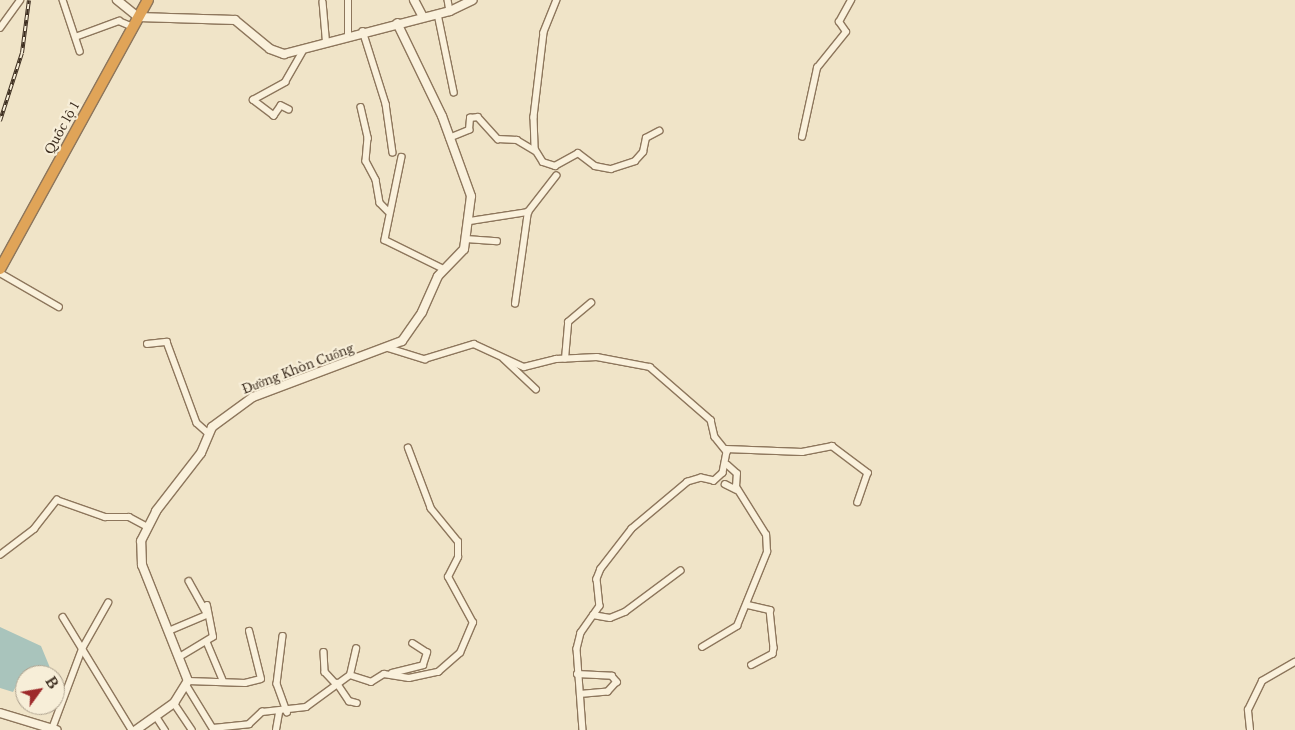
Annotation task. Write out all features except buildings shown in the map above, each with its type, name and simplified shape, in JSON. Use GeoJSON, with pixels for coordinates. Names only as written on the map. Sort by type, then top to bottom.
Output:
{"type":"FeatureCollection","features":[{"type":"Feature","properties":{"kind":"highway","name":"Quốc lộ 1"},"geometry":{"type":"LineString","coordinates":[[0,271],[148,0]]}},
{"type":"Feature","properties":{"kind":"street"},"geometry":{"type":"LineString","coordinates":[[0,28],[20,0]]}},
{"type":"Feature","properties":{"kind":"street"},"geometry":{"type":"LineString","coordinates":[[63,0],[78,36],[80,51]]}},
{"type":"Feature","properties":{"kind":"street"},"geometry":{"type":"LineString","coordinates":[[117,0],[138,17],[235,20],[277,52],[302,52],[326,40],[450,11],[473,0]]}},
{"type":"Feature","properties":{"kind":"street"},"geometry":{"type":"LineString","coordinates":[[348,0],[348,34]]}},
{"type":"Feature","properties":{"kind":"street"},"geometry":{"type":"LineString","coordinates":[[414,0],[423,17]]}},
{"type":"Feature","properties":{"kind":"street"},"geometry":{"type":"LineString","coordinates":[[448,0],[450,11]]}},
{"type":"Feature","properties":{"kind":"street"},"geometry":{"type":"LineString","coordinates":[[535,151],[544,33],[557,0]]}},
{"type":"Feature","properties":{"kind":"street"},"geometry":{"type":"LineString","coordinates":[[802,137],[817,68],[846,32],[840,22],[851,0]]}},
{"type":"Feature","properties":{"kind":"street"},"geometry":{"type":"LineString","coordinates":[[323,2],[326,40]]}},
{"type":"Feature","properties":{"kind":"street"},"geometry":{"type":"LineString","coordinates":[[438,14],[454,92]]}},
{"type":"Feature","properties":{"kind":"street"},"geometry":{"type":"LineString","coordinates":[[78,36],[119,21],[133,28]]}},
{"type":"Feature","properties":{"kind":"street","name":"Đường Khòn Cuổng"},"geometry":{"type":"LineString","coordinates":[[146,526],[201,452],[208,433],[230,410],[253,397],[388,348],[411,328],[444,269],[464,249],[470,221],[471,196],[449,138],[397,23]]}},
{"type":"Feature","properties":{"kind":"street"},"geometry":{"type":"LineString","coordinates":[[363,31],[386,104],[393,153]]}},
{"type":"Feature","properties":{"kind":"street"},"geometry":{"type":"LineString","coordinates":[[289,110],[281,106],[274,116],[253,100],[285,82],[302,52]]}},
{"type":"Feature","properties":{"kind":"street"},"geometry":{"type":"LineString","coordinates":[[361,107],[368,138],[366,162],[376,180],[381,206],[388,211]]}},
{"type":"Feature","properties":{"kind":"street"},"geometry":{"type":"LineString","coordinates":[[449,138],[469,130],[469,120],[478,117],[498,139],[517,140],[535,151],[549,166],[578,153],[594,166],[611,169],[635,161],[646,138],[659,131]]}},
{"type":"Feature","properties":{"kind":"street"},"geometry":{"type":"LineString","coordinates":[[402,157],[388,211],[388,244],[444,269]]}},
{"type":"Feature","properties":{"kind":"street"},"geometry":{"type":"LineString","coordinates":[[515,304],[528,212],[556,176]]}},
{"type":"Feature","properties":{"kind":"street"},"geometry":{"type":"LineString","coordinates":[[470,221],[528,212]]}},
{"type":"Feature","properties":{"kind":"street"},"geometry":{"type":"LineString","coordinates":[[466,239],[497,241]]}},
{"type":"Feature","properties":{"kind":"street"},"geometry":{"type":"LineString","coordinates":[[0,271],[59,307]]}},
{"type":"Feature","properties":{"kind":"street"},"geometry":{"type":"LineString","coordinates":[[565,359],[568,322],[591,303]]}},
{"type":"Feature","properties":{"kind":"street"},"geometry":{"type":"LineString","coordinates":[[146,344],[167,342],[197,423],[208,433]]}},
{"type":"Feature","properties":{"kind":"street"},"geometry":{"type":"LineString","coordinates":[[388,348],[425,359],[474,344],[503,355],[524,367],[565,359],[597,357],[658,370],[708,416],[715,437],[726,450],[727,465],[714,481],[694,478],[632,529],[601,569],[597,578],[600,606],[581,634],[577,674],[582,694],[583,730]]}},
{"type":"Feature","properties":{"kind":"street"},"geometry":{"type":"LineString","coordinates":[[503,355],[536,389]]}},
{"type":"Feature","properties":{"kind":"street"},"geometry":{"type":"LineString","coordinates":[[726,450],[802,452],[832,446],[868,473],[858,502]]}},
{"type":"Feature","properties":{"kind":"street"},"geometry":{"type":"LineString","coordinates":[[390,674],[416,678],[443,670],[460,653],[474,623],[448,577],[458,557],[458,542],[431,509],[408,448]]}},
{"type":"Feature","properties":{"kind":"street"},"geometry":{"type":"LineString","coordinates":[[702,647],[737,626],[748,604],[767,541],[738,491],[737,474],[727,465]]}},
{"type":"Feature","properties":{"kind":"street"},"geometry":{"type":"LineString","coordinates":[[726,484],[738,491]]}},
{"type":"Feature","properties":{"kind":"street"},"geometry":{"type":"LineString","coordinates":[[0,556],[34,529],[57,500],[105,517],[129,517],[146,526],[142,565],[181,656],[187,684],[214,729],[249,724],[262,712],[279,714],[306,707],[350,675],[356,649]]}},
{"type":"Feature","properties":{"kind":"street"},"geometry":{"type":"LineString","coordinates":[[593,615],[610,618],[625,612],[680,571]]}},
{"type":"Feature","properties":{"kind":"street"},"geometry":{"type":"LineString","coordinates":[[181,656],[207,642],[213,634],[206,611],[189,581]]}},
{"type":"Feature","properties":{"kind":"street"},"geometry":{"type":"LineString","coordinates":[[0,713],[54,729],[81,652],[108,603]]}},
{"type":"Feature","properties":{"kind":"street"},"geometry":{"type":"LineString","coordinates":[[748,604],[770,610],[774,648],[773,654],[752,665]]}},
{"type":"Feature","properties":{"kind":"street"},"geometry":{"type":"LineString","coordinates":[[171,630],[206,611]]}},
{"type":"Feature","properties":{"kind":"street"},"geometry":{"type":"LineString","coordinates":[[63,618],[81,652],[134,730],[174,703],[187,684],[223,680],[245,683],[261,679],[249,630]]}},
{"type":"Feature","properties":{"kind":"street"},"geometry":{"type":"LineString","coordinates":[[284,636],[277,684],[287,712]]}},
{"type":"Feature","properties":{"kind":"street"},"geometry":{"type":"LineString","coordinates":[[207,642],[223,680]]}},
{"type":"Feature","properties":{"kind":"street"},"geometry":{"type":"LineString","coordinates":[[350,675],[370,682],[390,674],[423,665],[427,654],[413,644]]}},
{"type":"Feature","properties":{"kind":"street"},"geometry":{"type":"LineString","coordinates":[[324,652],[325,672],[349,701],[357,703]]}},
{"type":"Feature","properties":{"kind":"street"},"geometry":{"type":"LineString","coordinates":[[1250,730],[1248,710],[1262,681],[1295,662]]}},
{"type":"Feature","properties":{"kind":"street"},"geometry":{"type":"LineString","coordinates":[[577,674],[612,676],[617,682],[608,692],[582,694]]}},
{"type":"Feature","properties":{"kind":"street"},"geometry":{"type":"LineString","coordinates":[[174,703],[192,730]]}},
{"type":"Feature","properties":{"kind":"street"},"geometry":{"type":"LineString","coordinates":[[276,730],[279,714]]}},
{"type":"Feature","properties":{"kind":"street"},"geometry":{"type":"LineString","coordinates":[[156,716],[165,730]]}},
{"type":"Feature","properties":{"kind":"water"},"geometry":{"type":"Polygon","coordinates":[[[0,627],[41,646],[49,665],[15,665],[15,688],[13,692],[0,688],[0,627]]]}},
{"type":"Feature","properties":{"kind":"railway"},"geometry":{"type":"LineString","coordinates":[[0,121],[22,53],[29,0]]}}]}
